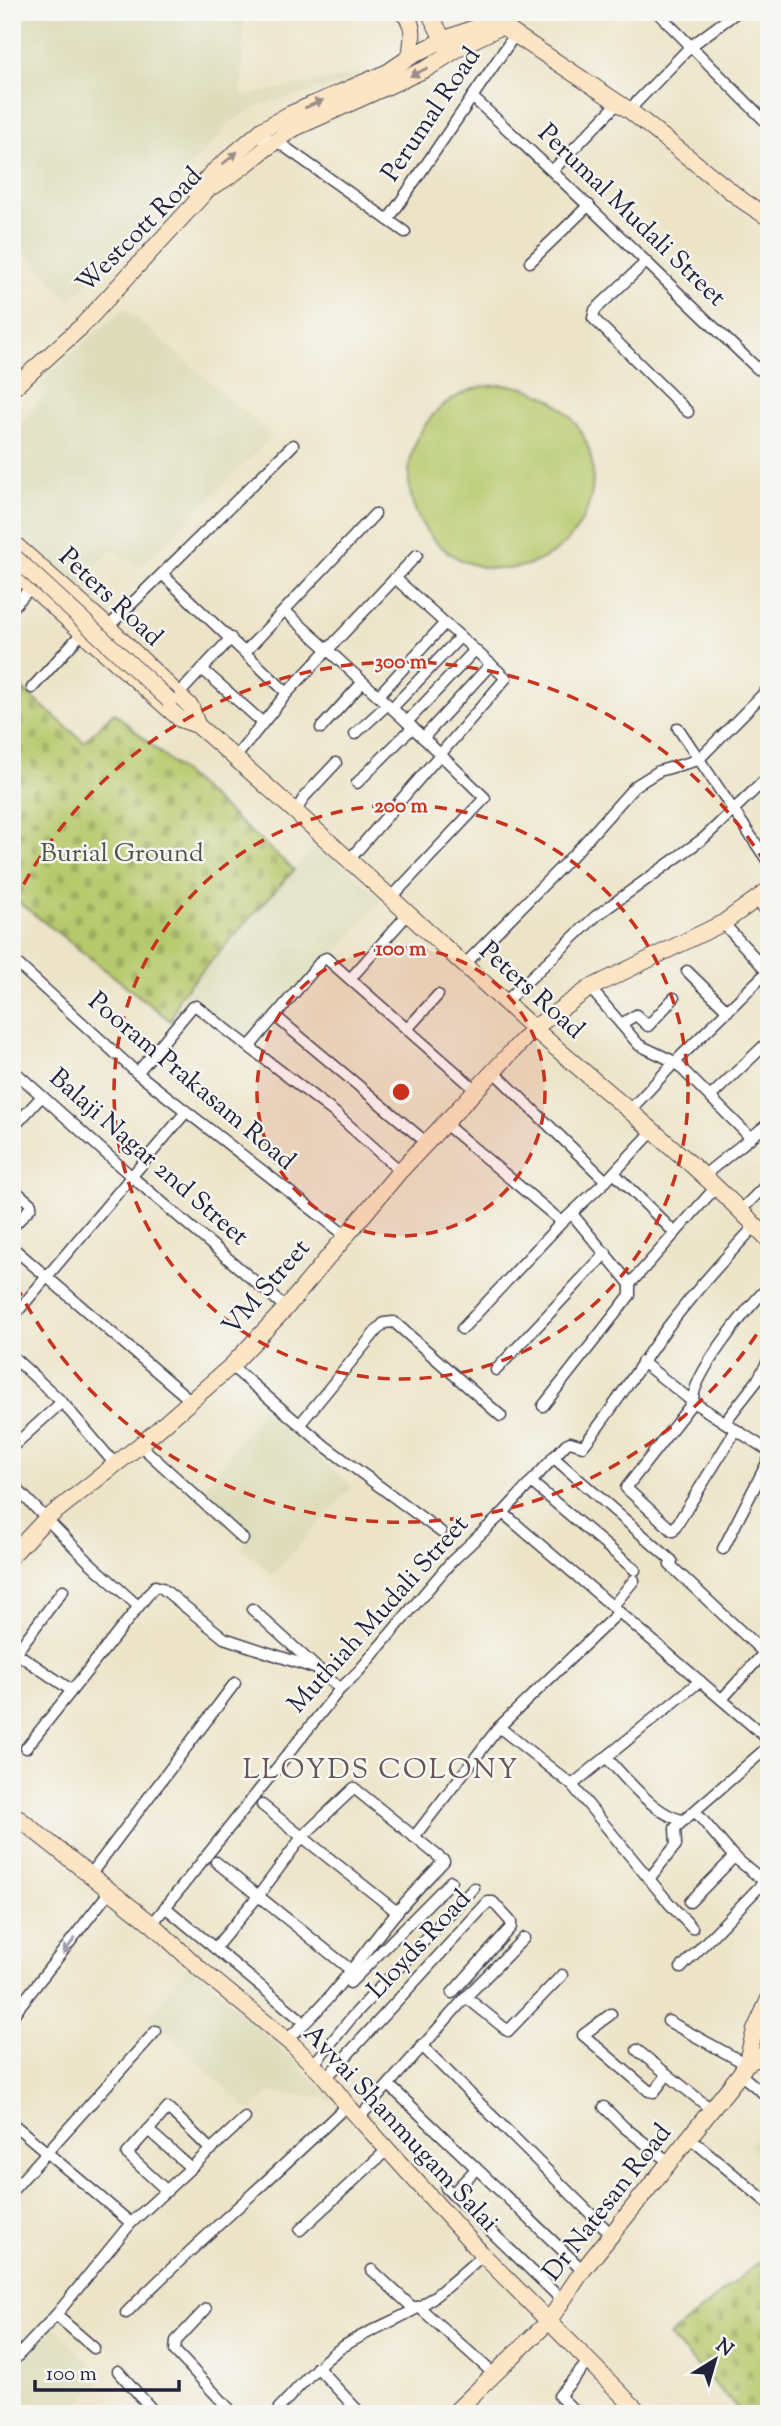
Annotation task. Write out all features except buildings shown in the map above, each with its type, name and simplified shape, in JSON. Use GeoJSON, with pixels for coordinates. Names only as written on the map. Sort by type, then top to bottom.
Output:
{"type":"FeatureCollection","features":[{"type":"Feature","properties":{"kind":"main road"},"geometry":{"type":"LineString","coordinates":[[402,12],[413,27],[410,57]]}},
{"type":"Feature","properties":{"kind":"main road"},"geometry":{"type":"LineString","coordinates":[[429,12],[447,47]]}},
{"type":"Feature","properties":{"kind":"main road","name":"Westcott Road"},"geometry":{"type":"LineString","coordinates":[[12,383],[102,292],[213,172],[255,137],[288,115],[388,72],[410,57],[465,44],[502,24],[515,12]]}},
{"type":"Feature","properties":{"kind":"main road"},"geometry":{"type":"LineString","coordinates":[[502,24],[624,107],[743,201],[769,218]]}},
{"type":"Feature","properties":{"kind":"main road","name":"Westcott Road"},"geometry":{"type":"LineString","coordinates":[[12,389],[82,326],[209,188],[223,182],[275,140],[295,128],[428,68],[447,47]]}},
{"type":"Feature","properties":{"kind":"main road","name":"Peters Road"},"geometry":{"type":"LineString","coordinates":[[12,542],[108,627],[173,697]]}},
{"type":"Feature","properties":{"kind":"main road"},"geometry":{"type":"LineString","coordinates":[[12,555],[173,697],[197,725]]}},
{"type":"Feature","properties":{"kind":"main road","name":"Peters Road"},"geometry":{"type":"LineString","coordinates":[[12,570],[180,719],[197,725],[296,811],[534,1028],[630,1110],[764,1234]]}},
{"type":"Feature","properties":{"kind":"main road","name":"VM Street"},"geometry":{"type":"LineString","coordinates":[[12,1555],[45,1520],[140,1445],[231,1366],[286,1308],[400,1171],[534,1028],[590,988],[723,923],[762,895]]}},
{"type":"Feature","properties":{"kind":"main road","name":"Avvai Shanmugam Salai"},"geometry":{"type":"LineString","coordinates":[[13,1816],[152,1924],[200,1969],[290,2043],[326,2078],[347,2105],[483,2255],[641,2414]]}},
{"type":"Feature","properties":{"kind":"main road","name":"Dr Natesan Road"},"geometry":{"type":"LineString","coordinates":[[453,2414],[548,2322],[583,2270],[712,2110],[743,2069],[755,2030],[769,1999]]}},
{"type":"Feature","properties":{"kind":"main road"},"geometry":{"type":"LineString","coordinates":[[743,2069],[769,2052]]}},
{"type":"Feature","properties":{"kind":"street"},"geometry":{"type":"LineString","coordinates":[[657,12],[769,125]]}},
{"type":"Feature","properties":{"kind":"street"},"geometry":{"type":"LineString","coordinates":[[553,170],[691,46],[737,12]]}},
{"type":"Feature","properties":{"kind":"street","name":"Perumal Road"},"geometry":{"type":"LineString","coordinates":[[388,220],[472,97],[502,24]]}},
{"type":"Feature","properties":{"kind":"street","name":"Perumal Mudali Street"},"geometry":{"type":"LineString","coordinates":[[472,97],[553,170],[645,264],[758,369],[769,362]]}},
{"type":"Feature","properties":{"kind":"street"},"geometry":{"type":"LineString","coordinates":[[255,137],[275,140],[405,232]]}},
{"type":"Feature","properties":{"kind":"street"},"geometry":{"type":"LineString","coordinates":[[530,262],[589,205]]}},
{"type":"Feature","properties":{"kind":"street"},"geometry":{"type":"LineString","coordinates":[[645,264],[595,310],[593,318],[688,412]]}},
{"type":"Feature","properties":{"kind":"street"},"geometry":{"type":"LineString","coordinates":[[108,627],[293,445]]}},
{"type":"Feature","properties":{"kind":"street"},"geometry":{"type":"LineString","coordinates":[[246,652],[375,514]]}},
{"type":"Feature","properties":{"kind":"street"},"geometry":{"type":"LineString","coordinates":[[235,758],[287,693],[417,555]]}},
{"type":"Feature","properties":{"kind":"street"},"geometry":{"type":"LineString","coordinates":[[12,608],[46,572]]}},
{"type":"Feature","properties":{"kind":"street"},"geometry":{"type":"LineString","coordinates":[[162,574],[287,693]]}},
{"type":"Feature","properties":{"kind":"street"},"geometry":{"type":"LineString","coordinates":[[350,859],[506,678],[395,578]]}},
{"type":"Feature","properties":{"kind":"street"},"geometry":{"type":"LineString","coordinates":[[285,611],[485,797],[391,898]]}},
{"type":"Feature","properties":{"kind":"street"},"geometry":{"type":"LineString","coordinates":[[377,696],[445,623]]}},
{"type":"Feature","properties":{"kind":"street"},"geometry":{"type":"LineString","coordinates":[[32,688],[83,632]]}},
{"type":"Feature","properties":{"kind":"street"},"geometry":{"type":"LineString","coordinates":[[355,734],[389,707],[460,637]]}},
{"type":"Feature","properties":{"kind":"street"},"geometry":{"type":"LineString","coordinates":[[173,697],[231,638]]}},
{"type":"Feature","properties":{"kind":"street"},"geometry":{"type":"LineString","coordinates":[[357,783],[475,650]]}},
{"type":"Feature","properties":{"kind":"street"},"geometry":{"type":"LineString","coordinates":[[423,738],[491,664]]}},
{"type":"Feature","properties":{"kind":"street"},"geometry":{"type":"LineString","coordinates":[[202,669],[262,722]]}},
{"type":"Feature","properties":{"kind":"street"},"geometry":{"type":"LineString","coordinates":[[321,728],[362,683]]}},
{"type":"Feature","properties":{"kind":"street"},"geometry":{"type":"LineString","coordinates":[[464,965],[576,852],[635,786],[659,771],[698,760],[769,688]]}},
{"type":"Feature","properties":{"kind":"street"},"geometry":{"type":"LineString","coordinates":[[678,728],[769,863]]}},
{"type":"Feature","properties":{"kind":"street"},"geometry":{"type":"LineString","coordinates":[[296,811],[305,796],[336,763]]}},
{"type":"Feature","properties":{"kind":"street"},"geometry":{"type":"LineString","coordinates":[[505,1002],[596,916],[704,838],[769,776]]}},
{"type":"Feature","properties":{"kind":"street"},"geometry":{"type":"LineString","coordinates":[[762,895],[769,915]]}},
{"type":"Feature","properties":{"kind":"street"},"geometry":{"type":"LineString","coordinates":[[351,979],[408,914]]}},
{"type":"Feature","properties":{"kind":"street"},"geometry":{"type":"LineString","coordinates":[[630,1110],[768,970],[723,923]]}},
{"type":"Feature","properties":{"kind":"street","name":"Pooram Prakasam Road"},"geometry":{"type":"LineString","coordinates":[[12,959],[137,1073],[345,1236]]}},
{"type":"Feature","properties":{"kind":"street"},"geometry":{"type":"LineString","coordinates":[[250,1045],[323,960],[328,959],[476,1090]]}},
{"type":"Feature","properties":{"kind":"street"},"geometry":{"type":"LineString","coordinates":[[687,971],[728,1011]]}},
{"type":"Feature","properties":{"kind":"street"},"geometry":{"type":"LineString","coordinates":[[590,988],[639,1045],[675,1062],[750,1137]]}},
{"type":"Feature","properties":{"kind":"street"},"geometry":{"type":"LineString","coordinates":[[407,1029],[438,995]]}},
{"type":"Feature","properties":{"kind":"street"},"geometry":{"type":"LineString","coordinates":[[621,1024],[636,1015],[648,1026],[674,998]]}},
{"type":"Feature","properties":{"kind":"street"},"geometry":{"type":"LineString","coordinates":[[137,1073],[194,1006],[199,1007],[335,1112],[400,1171]]}},
{"type":"Feature","properties":{"kind":"street"},"geometry":{"type":"LineString","coordinates":[[275,1016],[427,1143]]}},
{"type":"Feature","properties":{"kind":"street"},"geometry":{"type":"LineString","coordinates":[[710,1097],[769,1041]]}},
{"type":"Feature","properties":{"kind":"street","name":"Balaji Nagar 2nd Street"},"geometry":{"type":"LineString","coordinates":[[12,1069],[131,1176],[286,1308]]}},
{"type":"Feature","properties":{"kind":"street"},"geometry":{"type":"LineString","coordinates":[[494,1072],[675,1233]]}},
{"type":"Feature","properties":{"kind":"street"},"geometry":{"type":"LineString","coordinates":[[12,1129],[42,1096]]}},
{"type":"Feature","properties":{"kind":"street"},"geometry":{"type":"LineString","coordinates":[[12,1318],[186,1112]]}},
{"type":"Feature","properties":{"kind":"street"},"geometry":{"type":"LineString","coordinates":[[703,1176],[769,1123]]}},
{"type":"Feature","properties":{"kind":"street"},"geometry":{"type":"LineString","coordinates":[[445,1124],[562,1222]]}},
{"type":"Feature","properties":{"kind":"street"},"geometry":{"type":"LineString","coordinates":[[462,1329],[562,1222],[610,1177],[653,1131]]}},
{"type":"Feature","properties":{"kind":"street"},"geometry":{"type":"LineString","coordinates":[[740,1211],[769,1182]]}},
{"type":"Feature","properties":{"kind":"street"},"geometry":{"type":"LineString","coordinates":[[630,1284],[715,1188]]}},
{"type":"Feature","properties":{"kind":"street"},"geometry":{"type":"LineString","coordinates":[[12,1228],[31,1207],[21,1194],[13,1193]]}},
{"type":"Feature","properties":{"kind":"street"},"geometry":{"type":"LineString","coordinates":[[542,1406],[631,1295],[630,1284],[572,1214]]}},
{"type":"Feature","properties":{"kind":"street"},"geometry":{"type":"LineString","coordinates":[[503,1513],[567,1442],[583,1447],[602,1424],[642,1362],[709,1276],[764,1234]]}},
{"type":"Feature","properties":{"kind":"street"},"geometry":{"type":"LineString","coordinates":[[12,1247],[48,1275],[190,1400]]}},
{"type":"Feature","properties":{"kind":"street"},"geometry":{"type":"LineString","coordinates":[[496,1370],[606,1253]]}},
{"type":"Feature","properties":{"kind":"street"},"geometry":{"type":"LineString","coordinates":[[736,1430],[673,1531],[626,1488],[692,1402],[699,1381],[725,1339],[769,1286]]}},
{"type":"Feature","properties":{"kind":"street"},"geometry":{"type":"LineString","coordinates":[[300,1424],[377,1330],[384,1323],[394,1322],[501,1416]]}},
{"type":"Feature","properties":{"kind":"street"},"geometry":{"type":"LineString","coordinates":[[12,1356],[62,1402],[114,1463]]}},
{"type":"Feature","properties":{"kind":"street"},"geometry":{"type":"LineString","coordinates":[[725,1422],[757,1381],[769,1359]]}},
{"type":"Feature","properties":{"kind":"street"},"geometry":{"type":"LineString","coordinates":[[642,1362],[692,1402],[769,1451]]}},
{"type":"Feature","properties":{"kind":"street"},"geometry":{"type":"LineString","coordinates":[[231,1366],[325,1446],[441,1532]]}},
{"type":"Feature","properties":{"kind":"street"},"geometry":{"type":"LineString","coordinates":[[12,1447],[62,1402]]}},
{"type":"Feature","properties":{"kind":"street"},"geometry":{"type":"LineString","coordinates":[[140,1445],[243,1539]]}},
{"type":"Feature","properties":{"kind":"street"},"geometry":{"type":"LineString","coordinates":[[553,1457],[671,1561],[670,1565],[762,1651],[763,1654],[722,1699]]}},
{"type":"Feature","properties":{"kind":"street"},"geometry":{"type":"LineString","coordinates":[[723,1549],[769,1459]]}},
{"type":"Feature","properties":{"kind":"street"},"geometry":{"type":"LineString","coordinates":[[414,1836],[499,1727],[616,1609],[634,1575],[531,1482]]}},
{"type":"Feature","properties":{"kind":"street"},"geometry":{"type":"LineString","coordinates":[[12,1484],[45,1520],[138,1606]]}},
{"type":"Feature","properties":{"kind":"street","name":"Muthiah Mudali Street"},"geometry":{"type":"LineString","coordinates":[[152,1924],[340,1689],[358,1672],[451,1562],[503,1513],[769,1740]]}},
{"type":"Feature","properties":{"kind":"street"},"geometry":{"type":"LineString","coordinates":[[769,1573],[769,1578]]}},
{"type":"Feature","properties":{"kind":"street"},"geometry":{"type":"LineString","coordinates":[[26,1748],[156,1586],[223,1638],[320,1670]]}},
{"type":"Feature","properties":{"kind":"street"},"geometry":{"type":"LineString","coordinates":[[63,1590],[14,1654],[71,1690]]}},
{"type":"Feature","properties":{"kind":"street"},"geometry":{"type":"LineString","coordinates":[[252,1609],[340,1689]]}},
{"type":"Feature","properties":{"kind":"street"},"geometry":{"type":"LineString","coordinates":[[572,1785],[700,1681]]}},
{"type":"Feature","properties":{"kind":"street"},"geometry":{"type":"LineString","coordinates":[[90,1875],[235,1683]]}},
{"type":"Feature","properties":{"kind":"street"},"geometry":{"type":"LineString","coordinates":[[499,1727],[572,1785],[692,1928]]}},
{"type":"Feature","properties":{"kind":"street"},"geometry":{"type":"LineString","coordinates":[[649,1879],[676,1845],[675,1828],[769,1746]]}},
{"type":"Feature","properties":{"kind":"street"},"geometry":{"type":"LineString","coordinates":[[606,1757],[649,1801],[670,1817],[684,1820]]}},
{"type":"Feature","properties":{"kind":"street"},"geometry":{"type":"LineString","coordinates":[[215,1948],[302,1837],[354,1788],[444,1860],[397,1912],[352,1971],[290,2043]]}},
{"type":"Feature","properties":{"kind":"street"},"geometry":{"type":"LineString","coordinates":[[262,1805],[397,1912]]}},
{"type":"Feature","properties":{"kind":"street"},"geometry":{"type":"LineString","coordinates":[[681,1968],[767,1884],[734,1857],[695,1811]]}},
{"type":"Feature","properties":{"kind":"street"},"geometry":{"type":"LineString","coordinates":[[690,1902],[734,1857]]}},
{"type":"Feature","properties":{"kind":"street"},"geometry":{"type":"LineString","coordinates":[[216,1862],[352,1971]]}},
{"type":"Feature","properties":{"kind":"street"},"geometry":{"type":"LineString","coordinates":[[290,2043],[451,1881]]}},
{"type":"Feature","properties":{"kind":"street"},"geometry":{"type":"LineString","coordinates":[[313,2065],[352,2017],[474,1888]]}},
{"type":"Feature","properties":{"kind":"street"},"geometry":{"type":"LineString","coordinates":[[12,2016],[110,1891]]}},
{"type":"Feature","properties":{"kind":"street","name":"Lloyds Road"},"geometry":{"type":"LineString","coordinates":[[326,2078],[488,1902],[493,1902],[511,1922],[511,1927],[452,1993]]}},
{"type":"Feature","properties":{"kind":"street"},"geometry":{"type":"LineString","coordinates":[[165,1907],[299,2018]]}},
{"type":"Feature","properties":{"kind":"street"},"geometry":{"type":"LineString","coordinates":[[359,2118],[466,1997],[524,1938]]}},
{"type":"Feature","properties":{"kind":"street"},"geometry":{"type":"LineString","coordinates":[[466,1997],[508,2031],[562,1975]]}},
{"type":"Feature","properties":{"kind":"street"},"geometry":{"type":"LineString","coordinates":[[611,2014],[583,2035],[649,2091],[654,2092],[667,2075]]}},
{"type":"Feature","properties":{"kind":"street"},"geometry":{"type":"LineString","coordinates":[[668,2021],[743,2069],[769,2098]]}},
{"type":"Feature","properties":{"kind":"street"},"geometry":{"type":"LineString","coordinates":[[12,2191],[156,2031]]}},
{"type":"Feature","properties":{"kind":"street"},"geometry":{"type":"LineString","coordinates":[[422,2046],[611,2234]]}},
{"type":"Feature","properties":{"kind":"street"},"geometry":{"type":"LineString","coordinates":[[637,2050],[712,2110]]}},
{"type":"Feature","properties":{"kind":"street"},"geometry":{"type":"LineString","coordinates":[[389,2085],[583,2270]]}},
{"type":"Feature","properties":{"kind":"street"},"geometry":{"type":"LineString","coordinates":[[125,2313],[202,2237],[291,2160],[347,2105]]}},
{"type":"Feature","properties":{"kind":"street"},"geometry":{"type":"LineString","coordinates":[[604,2107],[624,2127],[669,2162]]}},
{"type":"Feature","properties":{"kind":"street"},"geometry":{"type":"LineString","coordinates":[[167,2191],[127,2154],[168,2108],[211,2150]]}},
{"type":"Feature","properties":{"kind":"street"},"geometry":{"type":"LineString","coordinates":[[12,2362],[56,2315],[131,2223],[245,2118]]}},
{"type":"Feature","properties":{"kind":"street"},"geometry":{"type":"LineString","coordinates":[[12,2123],[131,2223]]}},
{"type":"Feature","properties":{"kind":"street"},"geometry":{"type":"LineString","coordinates":[[148,2130],[191,2168]]}},
{"type":"Feature","properties":{"kind":"street"},"geometry":{"type":"LineString","coordinates":[[689,2137],[769,2204]]}},
{"type":"Feature","properties":{"kind":"street"},"geometry":{"type":"LineString","coordinates":[[300,2230],[388,2149]]}},
{"type":"Feature","properties":{"kind":"street"},"geometry":{"type":"LineString","coordinates":[[476,2169],[449,2191],[563,2301]]}},
{"type":"Feature","properties":{"kind":"street"},"geometry":{"type":"LineString","coordinates":[[281,2414],[279,2408],[317,2367],[341,2348],[380,2325],[419,2307],[445,2289],[483,2255]]}},
{"type":"Feature","properties":{"kind":"street"},"geometry":{"type":"LineString","coordinates":[[372,2270],[412,2307],[419,2307],[495,2375]]}},
{"type":"Feature","properties":{"kind":"street"},"geometry":{"type":"LineString","coordinates":[[206,2309],[176,2341],[175,2351],[234,2414]]}},
{"type":"Feature","properties":{"kind":"street"},"geometry":{"type":"LineString","coordinates":[[56,2315],[94,2348]]}},
{"type":"Feature","properties":{"kind":"street"},"geometry":{"type":"LineString","coordinates":[[578,2414],[559,2396],[588,2362]]}},
{"type":"Feature","properties":{"kind":"street"},"geometry":{"type":"LineString","coordinates":[[317,2367],[361,2414]]}},
{"type":"Feature","properties":{"kind":"street"},"geometry":{"type":"LineString","coordinates":[[118,2371],[156,2414]]}},
{"type":"Feature","properties":{"kind":"shaded area"},"geometry":{"type":"Polygon","coordinates":[[[12,12],[244,12],[242,96],[363,73],[363,79],[260,105],[231,122],[71,302],[12,237],[12,12]]]}},
{"type":"Feature","properties":{"kind":"shaded area"},"geometry":{"type":"Polygon","coordinates":[[[124,308],[273,436],[139,568],[112,549],[74,592],[12,535],[12,436],[45,393],[40,382],[124,308]]]}},
{"type":"Feature","properties":{"kind":"shaded area"},"geometry":{"type":"Polygon","coordinates":[[[318,841],[382,900],[254,1047],[180,995],[318,841]]]}},
{"type":"Feature","properties":{"kind":"shaded area"},"geometry":{"type":"Polygon","coordinates":[[[263,1409],[352,1487],[272,1575],[241,1548],[251,1535],[201,1492],[263,1409]]]}},
{"type":"Feature","properties":{"kind":"shaded area"},"geometry":{"type":"Polygon","coordinates":[[[189,1963],[334,2099],[269,2092],[250,2112],[149,2015],[189,1963]]]}},
{"type":"Feature","properties":{"kind":"shaded area"},"geometry":{"type":"Polygon","coordinates":[[[769,2122],[769,2161],[749,2146],[769,2122]]]}},
{"type":"Feature","properties":{"kind":"shaded area"},"geometry":{"type":"Polygon","coordinates":[[[54,2327],[104,2378],[67,2414],[12,2414],[12,2371],[54,2327]]]}},
{"type":"Feature","properties":{"kind":"green space"},"geometry":{"type":"Polygon","coordinates":[[[501,385],[536,392],[566,412],[586,442],[593,477],[586,512],[566,542],[536,562],[501,569],[466,562],[436,542],[416,512],[409,477],[416,442],[436,412],[466,392],[501,385]]]}},
{"type":"Feature","properties":{"kind":"green space","name":"Burial Ground"},"geometry":{"type":"Polygon","coordinates":[[[12,680],[84,742],[114,712],[294,870],[180,995],[171,1021],[12,897],[12,680]]]}},
{"type":"Feature","properties":{"kind":"green space"},"geometry":{"type":"Polygon","coordinates":[[[759,2262],[769,2272],[769,2414],[738,2414],[740,2411],[669,2336],[759,2262]]]}},
{"type":"Feature","properties":{"kind":"district","name":"LLOYDS COLONY"},"geometry":{"type":"Point","coordinates":[381,1771]}}]}
